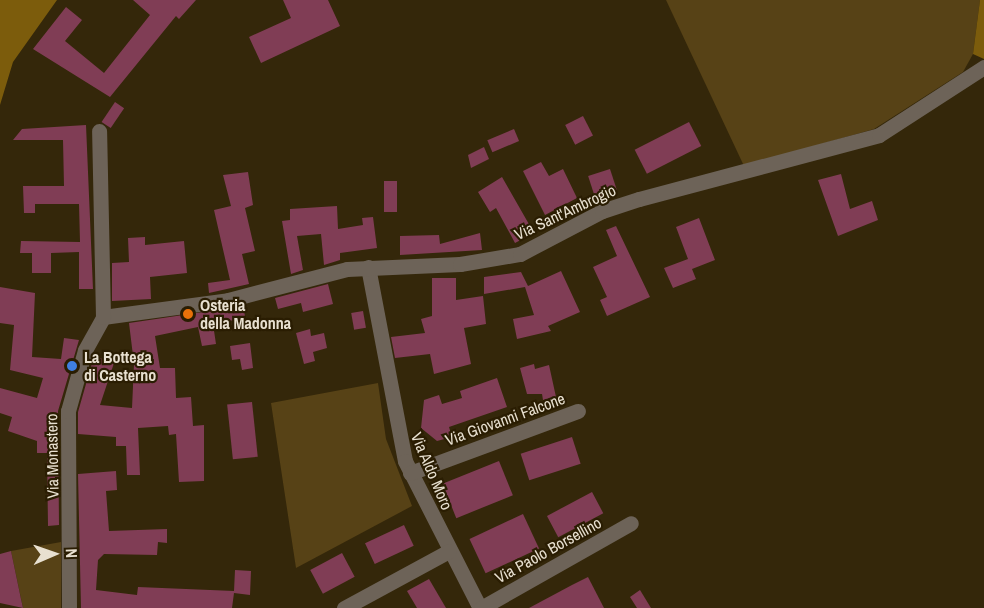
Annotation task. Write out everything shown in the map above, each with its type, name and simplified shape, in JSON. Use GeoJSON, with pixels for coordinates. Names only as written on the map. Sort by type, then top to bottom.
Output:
{"type":"FeatureCollection","features":[{"type":"Feature","properties":{"kind":"street","name":"Via Sant'Ambrogio"},"geometry":{"type":"LineString","coordinates":[[103,317],[228,300],[368,267],[460,264],[520,254],[621,205],[879,135],[984,67]]}},
{"type":"Feature","properties":{"kind":"street","name":"Via Monastero"},"geometry":{"type":"LineString","coordinates":[[69,608],[68,411],[86,350],[103,317],[99,131]]}},
{"type":"Feature","properties":{"kind":"street","name":"Via Aldo Moro"},"geometry":{"type":"LineString","coordinates":[[368,267],[395,430],[410,473],[480,608]]}},
{"type":"Feature","properties":{"kind":"street","name":"Via Giovanni Falcone"},"geometry":{"type":"LineString","coordinates":[[410,473],[578,411]]}},
{"type":"Feature","properties":{"kind":"street","name":"Via Paolo Borsellino"},"geometry":{"type":"LineString","coordinates":[[480,608],[632,524]]}},
{"type":"Feature","properties":{"kind":"street"},"geometry":{"type":"LineString","coordinates":[[344,608],[449,551]]}},
{"type":"Feature","properties":{"kind":"shaded area"},"geometry":{"type":"Polygon","coordinates":[[[0,0],[57,0],[13,62],[0,105],[0,0]]]}},
{"type":"Feature","properties":{"kind":"shaded area"},"geometry":{"type":"Polygon","coordinates":[[[666,0],[980,0],[973,54],[963,72],[874,129],[744,166],[666,0]]]}},
{"type":"Feature","properties":{"kind":"shaded area"},"geometry":{"type":"Polygon","coordinates":[[[980,0],[984,0],[984,59],[973,54],[980,0]]]}},
{"type":"Feature","properties":{"kind":"shaded area"},"geometry":{"type":"Polygon","coordinates":[[[378,383],[386,439],[412,506],[296,568],[271,403],[378,383]]]}},
{"type":"Feature","properties":{"kind":"shaded area"},"geometry":{"type":"Polygon","coordinates":[[[61,542],[61,608],[23,608],[11,551],[61,542]]]}},
{"type":"Feature","properties":{"kind":"building"},"geometry":{"type":"Polygon","coordinates":[[[133,0],[196,0],[179,19],[176,16],[110,97],[33,49],[66,7],[82,20],[65,41],[104,73],[150,15],[133,0]]]}},
{"type":"Feature","properties":{"kind":"building"},"geometry":{"type":"Polygon","coordinates":[[[283,0],[328,0],[340,26],[261,63],[249,37],[291,18],[283,0]]]}},
{"type":"Feature","properties":{"kind":"building"},"geometry":{"type":"Polygon","coordinates":[[[115,102],[124,108],[111,128],[102,122],[115,102]]]}},
{"type":"Feature","properties":{"kind":"building"},"geometry":{"type":"Polygon","coordinates":[[[583,116],[593,136],[575,145],[565,125],[583,116]]]}},
{"type":"Feature","properties":{"kind":"building"},"geometry":{"type":"Polygon","coordinates":[[[689,122],[701,146],[647,174],[635,150],[689,122]]]}},
{"type":"Feature","properties":{"kind":"building"},"geometry":{"type":"Polygon","coordinates":[[[86,125],[93,289],[79,289],[79,252],[51,253],[51,273],[32,273],[32,253],[20,253],[21,241],[80,242],[79,204],[35,204],[35,213],[24,213],[23,186],[64,186],[63,140],[13,140],[22,129],[86,125]]]}},
{"type":"Feature","properties":{"kind":"building"},"geometry":{"type":"Polygon","coordinates":[[[514,129],[519,141],[492,152],[487,140],[514,129]]]}},
{"type":"Feature","properties":{"kind":"building"},"geometry":{"type":"Polygon","coordinates":[[[484,147],[489,159],[471,168],[468,155],[484,147]]]}},
{"type":"Feature","properties":{"kind":"building"},"geometry":{"type":"Polygon","coordinates":[[[541,162],[549,176],[563,169],[577,198],[545,215],[523,171],[541,162]]]}},
{"type":"Feature","properties":{"kind":"building"},"geometry":{"type":"Polygon","coordinates":[[[610,169],[617,191],[595,198],[588,176],[610,169]]]}},
{"type":"Feature","properties":{"kind":"building"},"geometry":{"type":"Polygon","coordinates":[[[248,172],[253,205],[245,208],[255,251],[242,254],[249,284],[209,293],[208,283],[230,280],[214,210],[231,206],[223,175],[248,172]]]}},
{"type":"Feature","properties":{"kind":"building"},"geometry":{"type":"Polygon","coordinates":[[[841,174],[850,209],[872,201],[878,220],[838,236],[818,180],[841,174]]]}},
{"type":"Feature","properties":{"kind":"building"},"geometry":{"type":"Polygon","coordinates":[[[502,177],[534,233],[515,243],[496,208],[490,212],[478,192],[502,177]]]}},
{"type":"Feature","properties":{"kind":"building"},"geometry":{"type":"Polygon","coordinates":[[[384,181],[397,181],[397,212],[384,212],[384,181]]]}},
{"type":"Feature","properties":{"kind":"building"},"geometry":{"type":"Polygon","coordinates":[[[337,206],[338,229],[363,225],[362,218],[373,217],[377,248],[340,253],[340,260],[324,265],[321,234],[297,236],[303,270],[291,274],[282,221],[290,220],[290,209],[337,206]]]}},
{"type":"Feature","properties":{"kind":"building"},"geometry":{"type":"Polygon","coordinates":[[[699,218],[715,260],[692,269],[696,279],[673,288],[664,268],[688,259],[676,227],[699,218]]]}},
{"type":"Feature","properties":{"kind":"building"},"geometry":{"type":"Polygon","coordinates":[[[616,226],[650,297],[607,316],[600,300],[607,297],[593,267],[617,256],[606,230],[616,226]]]}},
{"type":"Feature","properties":{"kind":"building"},"geometry":{"type":"Polygon","coordinates":[[[480,233],[482,250],[400,255],[400,236],[439,235],[440,244],[480,233]]]}},
{"type":"Feature","properties":{"kind":"building"},"geometry":{"type":"Polygon","coordinates":[[[145,237],[145,245],[184,241],[187,273],[150,277],[151,299],[112,301],[112,263],[129,262],[128,238],[145,237]]]}},
{"type":"Feature","properties":{"kind":"building"},"geometry":{"type":"Polygon","coordinates":[[[561,271],[580,312],[548,326],[551,331],[517,339],[513,319],[534,315],[525,287],[484,294],[484,277],[521,272],[528,286],[561,271]]]}},
{"type":"Feature","properties":{"kind":"building"},"geometry":{"type":"Polygon","coordinates":[[[432,278],[456,278],[456,300],[483,296],[486,324],[464,328],[471,364],[434,374],[430,354],[395,358],[391,337],[425,333],[421,319],[432,316],[432,278]]]}},
{"type":"Feature","properties":{"kind":"building"},"geometry":{"type":"Polygon","coordinates":[[[328,284],[333,304],[303,312],[301,303],[278,309],[275,298],[328,284]]]}},
{"type":"Feature","properties":{"kind":"building"},"geometry":{"type":"Polygon","coordinates":[[[0,287],[35,293],[32,357],[61,359],[64,338],[79,340],[58,411],[59,525],[48,526],[47,453],[37,453],[37,441],[8,431],[12,417],[0,413],[0,388],[37,398],[43,378],[10,370],[14,325],[0,323],[0,287]]]}},
{"type":"Feature","properties":{"kind":"building"},"geometry":{"type":"Polygon","coordinates":[[[244,306],[245,318],[213,324],[216,344],[202,346],[198,327],[155,336],[160,368],[175,368],[176,398],[191,397],[193,426],[204,425],[204,481],[179,482],[176,434],[169,435],[168,426],[138,428],[140,475],[127,475],[126,446],[116,446],[116,437],[78,434],[78,412],[94,356],[114,363],[100,405],[132,408],[134,364],[129,323],[244,306]]]}},
{"type":"Feature","properties":{"kind":"building"},"geometry":{"type":"Polygon","coordinates":[[[363,311],[366,328],[354,330],[351,313],[363,311]]]}},
{"type":"Feature","properties":{"kind":"building"},"geometry":{"type":"Polygon","coordinates":[[[310,329],[311,336],[324,333],[327,348],[313,352],[315,361],[304,364],[296,333],[310,329]]]}},
{"type":"Feature","properties":{"kind":"building"},"geometry":{"type":"Polygon","coordinates":[[[250,343],[253,368],[242,370],[240,359],[232,360],[230,346],[250,343]]]}},
{"type":"Feature","properties":{"kind":"building"},"geometry":{"type":"Polygon","coordinates":[[[534,364],[535,369],[549,365],[556,397],[543,400],[542,394],[527,394],[520,368],[534,364]]]}},
{"type":"Feature","properties":{"kind":"building"},"geometry":{"type":"Polygon","coordinates":[[[497,378],[507,407],[449,427],[452,437],[437,441],[421,428],[424,400],[439,395],[442,404],[462,398],[460,391],[497,378]]]}},
{"type":"Feature","properties":{"kind":"building"},"geometry":{"type":"Polygon","coordinates":[[[252,402],[258,457],[233,459],[227,405],[252,402]]]}},
{"type":"Feature","properties":{"kind":"building"},"geometry":{"type":"Polygon","coordinates":[[[572,437],[581,464],[529,480],[521,454],[572,437]]]}},
{"type":"Feature","properties":{"kind":"building"},"geometry":{"type":"Polygon","coordinates":[[[499,461],[513,495],[456,518],[442,484],[499,461]]]}},
{"type":"Feature","properties":{"kind":"building"},"geometry":{"type":"Polygon","coordinates":[[[116,471],[117,490],[106,491],[109,531],[167,529],[167,543],[158,542],[157,555],[104,554],[98,560],[96,590],[137,595],[138,587],[234,591],[235,570],[251,571],[250,595],[234,593],[232,608],[81,608],[78,474],[116,471]]]}},
{"type":"Feature","properties":{"kind":"building"},"geometry":{"type":"Polygon","coordinates":[[[592,492],[603,513],[558,537],[547,516],[592,492]]]}},
{"type":"Feature","properties":{"kind":"building"},"geometry":{"type":"Polygon","coordinates":[[[523,514],[539,548],[486,573],[470,539],[523,514]]]}},
{"type":"Feature","properties":{"kind":"building"},"geometry":{"type":"Polygon","coordinates":[[[404,525],[414,546],[375,564],[365,543],[404,525]]]}},
{"type":"Feature","properties":{"kind":"building"},"geometry":{"type":"Polygon","coordinates":[[[11,551],[23,608],[0,603],[0,554],[11,551]]]}},
{"type":"Feature","properties":{"kind":"building"},"geometry":{"type":"Polygon","coordinates":[[[342,553],[355,577],[323,594],[310,570],[342,553]]]}},
{"type":"Feature","properties":{"kind":"building"},"geometry":{"type":"Polygon","coordinates":[[[588,577],[604,608],[529,608],[572,585],[588,577]]]}},
{"type":"Feature","properties":{"kind":"building"},"geometry":{"type":"Polygon","coordinates":[[[429,579],[446,608],[417,608],[407,591],[429,579]]]}},
{"type":"Feature","properties":{"kind":"building"},"geometry":{"type":"Polygon","coordinates":[[[640,590],[651,608],[637,608],[630,597],[640,590]]]}},
{"type":"Feature","properties":{"kind":"place","name":"Osteria della Madonna"},"geometry":{"type":"Point","coordinates":[188,314]}},
{"type":"Feature","properties":{"kind":"place","name":"La Bottega di Casterno"},"geometry":{"type":"Point","coordinates":[72,366]}}]}
